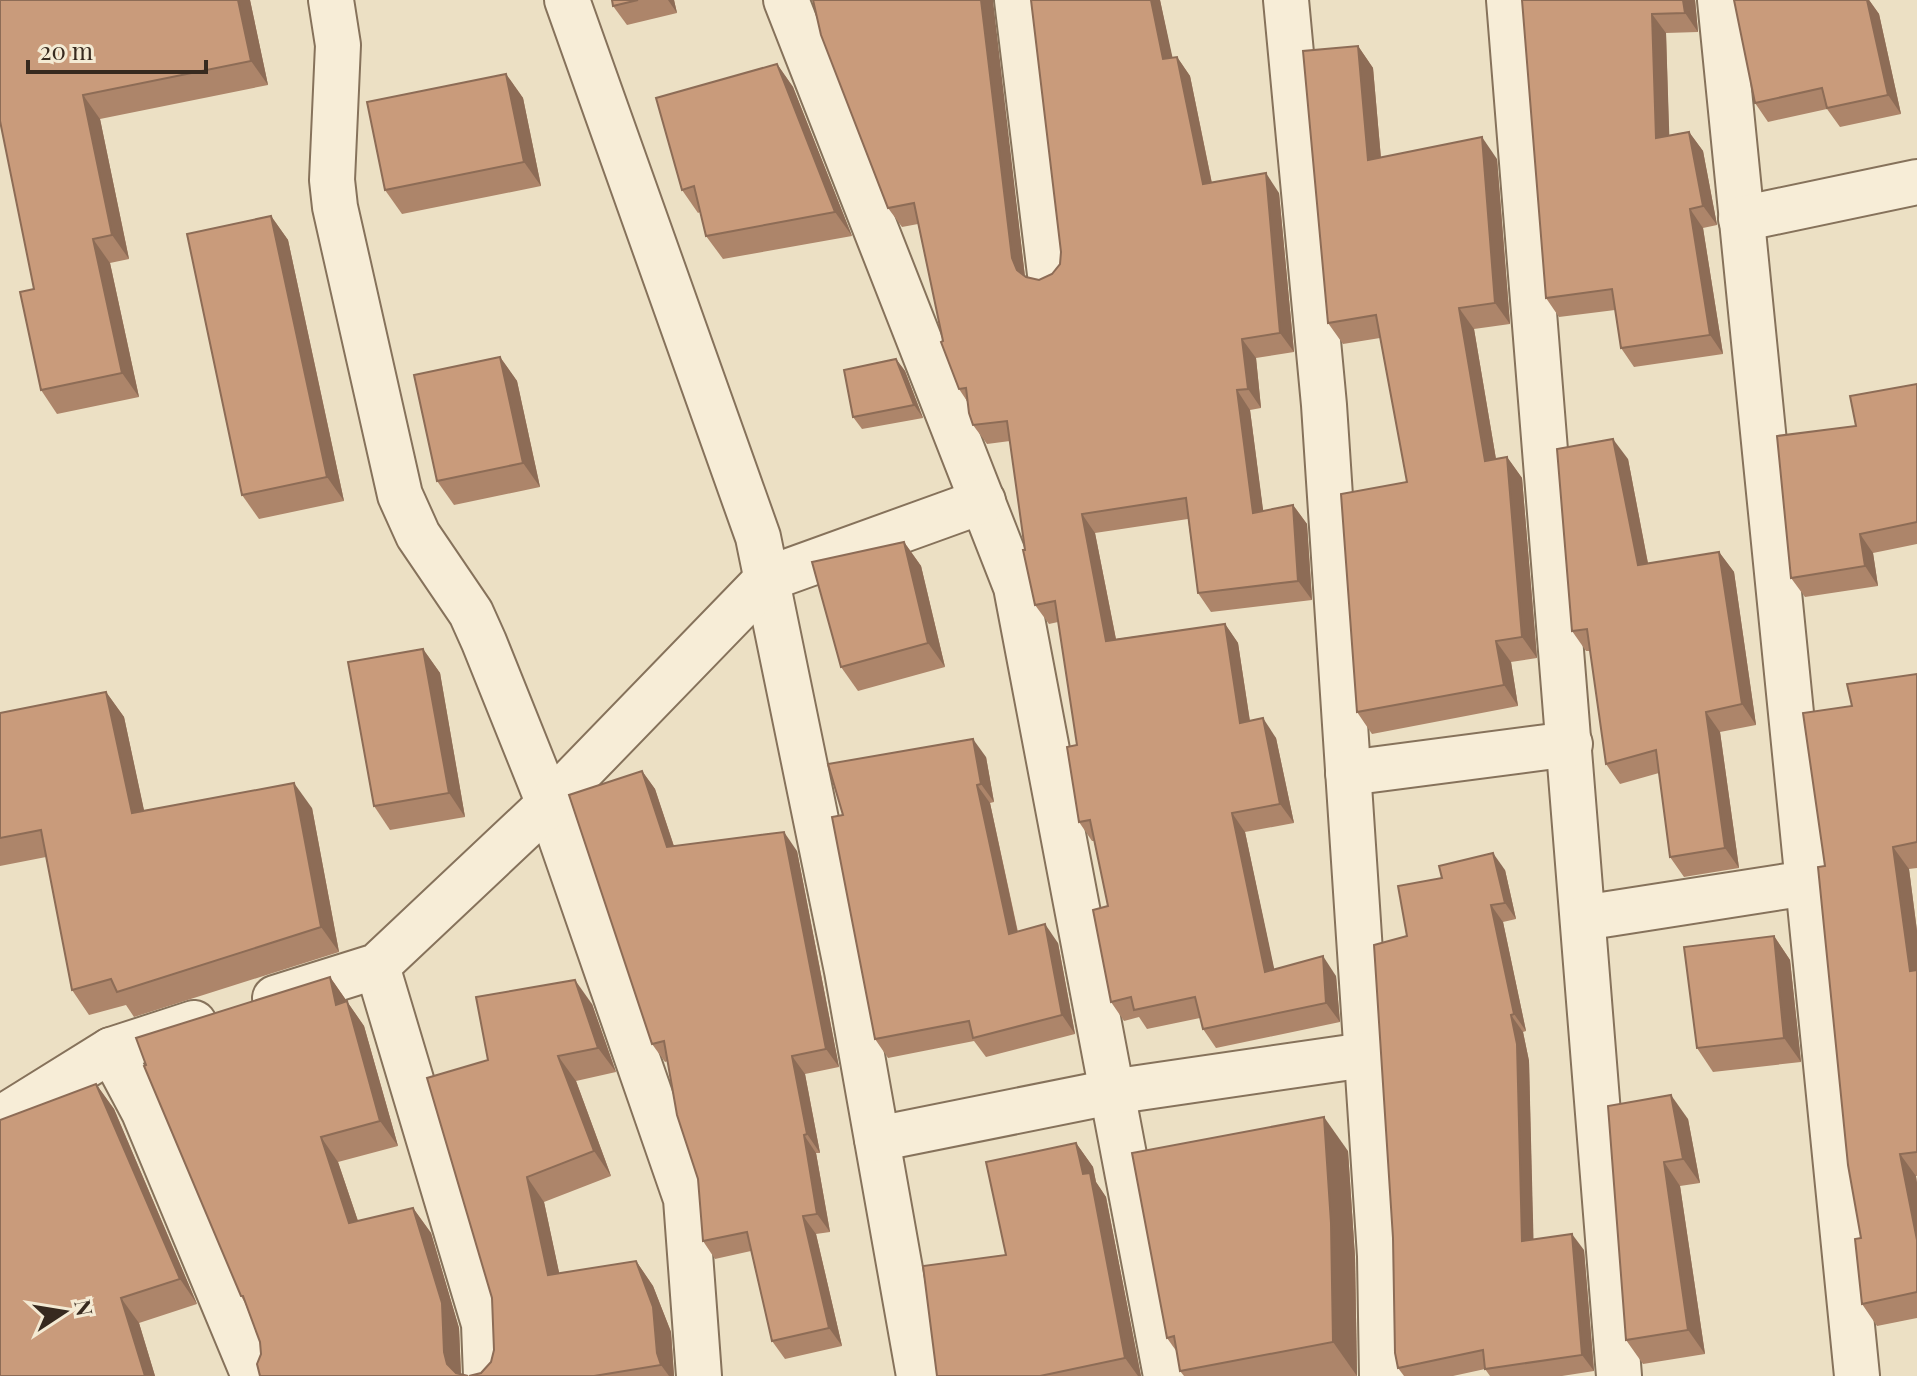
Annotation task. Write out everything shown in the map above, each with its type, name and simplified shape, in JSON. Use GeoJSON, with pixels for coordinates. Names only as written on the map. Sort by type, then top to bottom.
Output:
{"type":"FeatureCollection","features":[{"type":"Feature","properties":{"kind":"street"},"geometry":{"type":"LineString","coordinates":[[331,0],[338,45],[332,180],[335,207],[400,495],[418,535],[471,613],[549,804],[686,1199],[699,1376]]}},
{"type":"Feature","properties":{"kind":"street"},"geometry":{"type":"LineString","coordinates":[[567,0],[758,537],[847,971],[919,1376]]}},
{"type":"Feature","properties":{"kind":"street"},"geometry":{"type":"LineString","coordinates":[[786,0],[1016,587],[1166,1376]]}},
{"type":"Feature","properties":{"kind":"street"},"geometry":{"type":"LineString","coordinates":[[1017,0],[1050,274]]}},
{"type":"Feature","properties":{"kind":"street"},"geometry":{"type":"LineString","coordinates":[[1286,0],[1324,405],[1380,1256],[1382,1376]]}},
{"type":"Feature","properties":{"kind":"street"},"geometry":{"type":"LineString","coordinates":[[1509,0],[1570,744],[1610,1294],[1619,1376]]}},
{"type":"Feature","properties":{"kind":"street"},"geometry":{"type":"LineString","coordinates":[[1720,0],[1857,1376]]}},
{"type":"Feature","properties":{"kind":"street"},"geometry":{"type":"LineString","coordinates":[[1741,219],[1917,182]]}},
{"type":"Feature","properties":{"kind":"street"},"geometry":{"type":"LineString","coordinates":[[2,1108],[111,1050],[377,966],[549,804],[767,579],[983,501]]}},
{"type":"Feature","properties":{"kind":"street"},"geometry":{"type":"LineString","coordinates":[[1348,773],[1570,744]]}},
{"type":"Feature","properties":{"kind":"street"},"geometry":{"type":"LineString","coordinates":[[1583,918],[1807,883]]}},
{"type":"Feature","properties":{"kind":"street"},"geometry":{"type":"LineString","coordinates":[[377,966],[484,1324],[486,1376]]}},
{"type":"Feature","properties":{"kind":"street"},"geometry":{"type":"LineString","coordinates":[[111,1050],[144,1112],[254,1376]]}},
{"type":"Feature","properties":{"kind":"street"},"geometry":{"type":"LineString","coordinates":[[877,1139],[1111,1092],[1365,1055]]}},
{"type":"Feature","properties":{"kind":"building"},"geometry":{"type":"Polygon","coordinates":[[[0,0],[238,0],[251,61],[83,95],[112,235],[93,239],[122,373],[41,390],[20,292],[34,289],[0,121],[0,0]]]}},
{"type":"Feature","properties":{"kind":"building"},"geometry":{"type":"Polygon","coordinates":[[[612,0],[638,0],[613,6],[612,0]]]}},
{"type":"Feature","properties":{"kind":"building"},"geometry":{"type":"Polygon","coordinates":[[[813,0],[981,0],[1012,258],[1017,270],[1026,277],[1039,280],[1052,274],[1060,264],[1061,252],[1031,0],[1151,0],[1163,59],[1177,57],[1203,184],[1266,173],[1280,333],[1242,339],[1248,389],[1237,390],[1253,513],[1293,505],[1298,581],[1198,593],[1186,498],[1082,514],[1106,641],[1225,624],[1240,723],[1263,718],[1280,804],[1232,813],[1265,972],[1323,956],[1326,1003],[1203,1029],[1195,997],[1134,1010],[1131,997],[1111,1002],[1093,910],[1108,906],[1090,820],[1079,822],[1067,747],[1077,745],[1055,601],[1035,605],[1023,550],[1007,421],[973,425],[966,388],[959,389],[941,342],[914,203],[888,208],[821,35],[813,0]]]}},
{"type":"Feature","properties":{"kind":"building"},"geometry":{"type":"Polygon","coordinates":[[[1522,0],[1683,0],[1685,13],[1652,14],[1656,138],[1689,132],[1703,206],[1690,209],[1710,335],[1621,348],[1612,289],[1546,298],[1522,0]]]}},
{"type":"Feature","properties":{"kind":"building"},"geometry":{"type":"Polygon","coordinates":[[[1734,0],[1867,0],[1888,95],[1827,108],[1822,88],[1755,103],[1734,0]]]}},
{"type":"Feature","properties":{"kind":"building"},"geometry":{"type":"Polygon","coordinates":[[[1358,46],[1368,160],[1482,137],[1495,303],[1459,308],[1485,461],[1507,457],[1522,637],[1496,641],[1504,685],[1357,712],[1341,494],[1407,482],[1376,315],[1328,323],[1303,51],[1358,46]]]}},
{"type":"Feature","properties":{"kind":"building"},"geometry":{"type":"Polygon","coordinates":[[[777,64],[835,212],[706,236],[694,186],[682,190],[656,98],[777,64]]]}},
{"type":"Feature","properties":{"kind":"building"},"geometry":{"type":"Polygon","coordinates":[[[506,74],[524,162],[385,190],[367,102],[506,74]]]}},
{"type":"Feature","properties":{"kind":"building"},"geometry":{"type":"Polygon","coordinates":[[[271,216],[327,477],[242,495],[187,234],[271,216]]]}},
{"type":"Feature","properties":{"kind":"building"},"geometry":{"type":"Polygon","coordinates":[[[500,357],[523,463],[437,481],[414,375],[500,357]]]}},
{"type":"Feature","properties":{"kind":"building"},"geometry":{"type":"Polygon","coordinates":[[[896,359],[914,405],[853,417],[844,370],[896,359]]]}},
{"type":"Feature","properties":{"kind":"building"},"geometry":{"type":"Polygon","coordinates":[[[1917,384],[1917,522],[1860,534],[1865,566],[1791,578],[1777,436],[1856,426],[1850,396],[1917,384]]]}},
{"type":"Feature","properties":{"kind":"building"},"geometry":{"type":"Polygon","coordinates":[[[1613,439],[1638,565],[1719,552],[1742,704],[1706,712],[1725,848],[1670,857],[1656,750],[1606,764],[1587,629],[1572,631],[1557,449],[1613,439]]]}},
{"type":"Feature","properties":{"kind":"building"},"geometry":{"type":"Polygon","coordinates":[[[904,542],[928,643],[841,667],[812,562],[904,542]]]}},
{"type":"Feature","properties":{"kind":"building"},"geometry":{"type":"Polygon","coordinates":[[[423,649],[449,793],[374,806],[348,662],[423,649]]]}},
{"type":"Feature","properties":{"kind":"building"},"geometry":{"type":"Polygon","coordinates":[[[1917,674],[1917,842],[1893,847],[1910,971],[1917,970],[1917,1152],[1900,1154],[1917,1240],[1917,1292],[1862,1304],[1855,1239],[1861,1238],[1848,1165],[1818,867],[1825,866],[1803,713],[1852,706],[1847,684],[1917,674]]]}},
{"type":"Feature","properties":{"kind":"building"},"geometry":{"type":"Polygon","coordinates":[[[106,692],[132,813],[294,783],[321,927],[117,992],[111,979],[72,990],[41,830],[0,838],[0,713],[106,692]]]}},
{"type":"Feature","properties":{"kind":"building"},"geometry":{"type":"Polygon","coordinates":[[[973,739],[981,784],[977,785],[1009,934],[1045,924],[1062,1015],[973,1038],[969,1021],[875,1039],[832,817],[843,815],[828,764],[973,739]]]}},
{"type":"Feature","properties":{"kind":"building"},"geometry":{"type":"Polygon","coordinates":[[[642,771],[667,847],[784,832],[826,1049],[792,1056],[807,1134],[804,1135],[817,1214],[803,1216],[829,1328],[772,1341],[747,1232],[703,1241],[698,1179],[677,1115],[664,1041],[652,1044],[569,795],[642,771]]]}},
{"type":"Feature","properties":{"kind":"building"},"geometry":{"type":"Polygon","coordinates":[[[1493,853],[1505,903],[1491,905],[1514,1014],[1511,1015],[1517,1044],[1522,1241],[1572,1234],[1582,1355],[1485,1369],[1483,1350],[1398,1368],[1374,945],[1407,936],[1398,886],[1442,878],[1439,866],[1493,853]]]}},
{"type":"Feature","properties":{"kind":"building"},"geometry":{"type":"Polygon","coordinates":[[[1774,936],[1784,1038],[1697,1048],[1684,947],[1774,936]]]}},
{"type":"Feature","properties":{"kind":"building"},"geometry":{"type":"Polygon","coordinates":[[[330,977],[336,1005],[347,1001],[380,1121],[321,1137],[349,1223],[413,1208],[442,1303],[447,1364],[456,1373],[468,1376],[260,1376],[257,1364],[261,1354],[260,1342],[243,1296],[144,1066],[136,1038],[330,977]]]}},
{"type":"Feature","properties":{"kind":"building"},"geometry":{"type":"Polygon","coordinates":[[[575,980],[598,1048],[558,1056],[594,1151],[527,1177],[548,1275],[636,1261],[653,1307],[661,1365],[594,1376],[469,1376],[481,1373],[491,1362],[494,1350],[492,1298],[427,1078],[488,1060],[476,997],[575,980]]]}},
{"type":"Feature","properties":{"kind":"building"},"geometry":{"type":"Polygon","coordinates":[[[96,1084],[180,1279],[121,1298],[145,1376],[0,1376],[0,1120],[96,1084]]]}},
{"type":"Feature","properties":{"kind":"building"},"geometry":{"type":"Polygon","coordinates":[[[1671,1095],[1683,1159],[1664,1162],[1688,1330],[1626,1340],[1608,1106],[1671,1095]]]}},
{"type":"Feature","properties":{"kind":"building"},"geometry":{"type":"Polygon","coordinates":[[[1324,1117],[1331,1223],[1333,1342],[1180,1371],[1174,1336],[1167,1338],[1132,1153],[1324,1117]]]}},
{"type":"Feature","properties":{"kind":"building"},"geometry":{"type":"Polygon","coordinates":[[[1076,1143],[1083,1174],[1090,1173],[1125,1358],[1040,1376],[937,1376],[923,1266],[1006,1255],[986,1162],[1076,1143]]]}}]}
